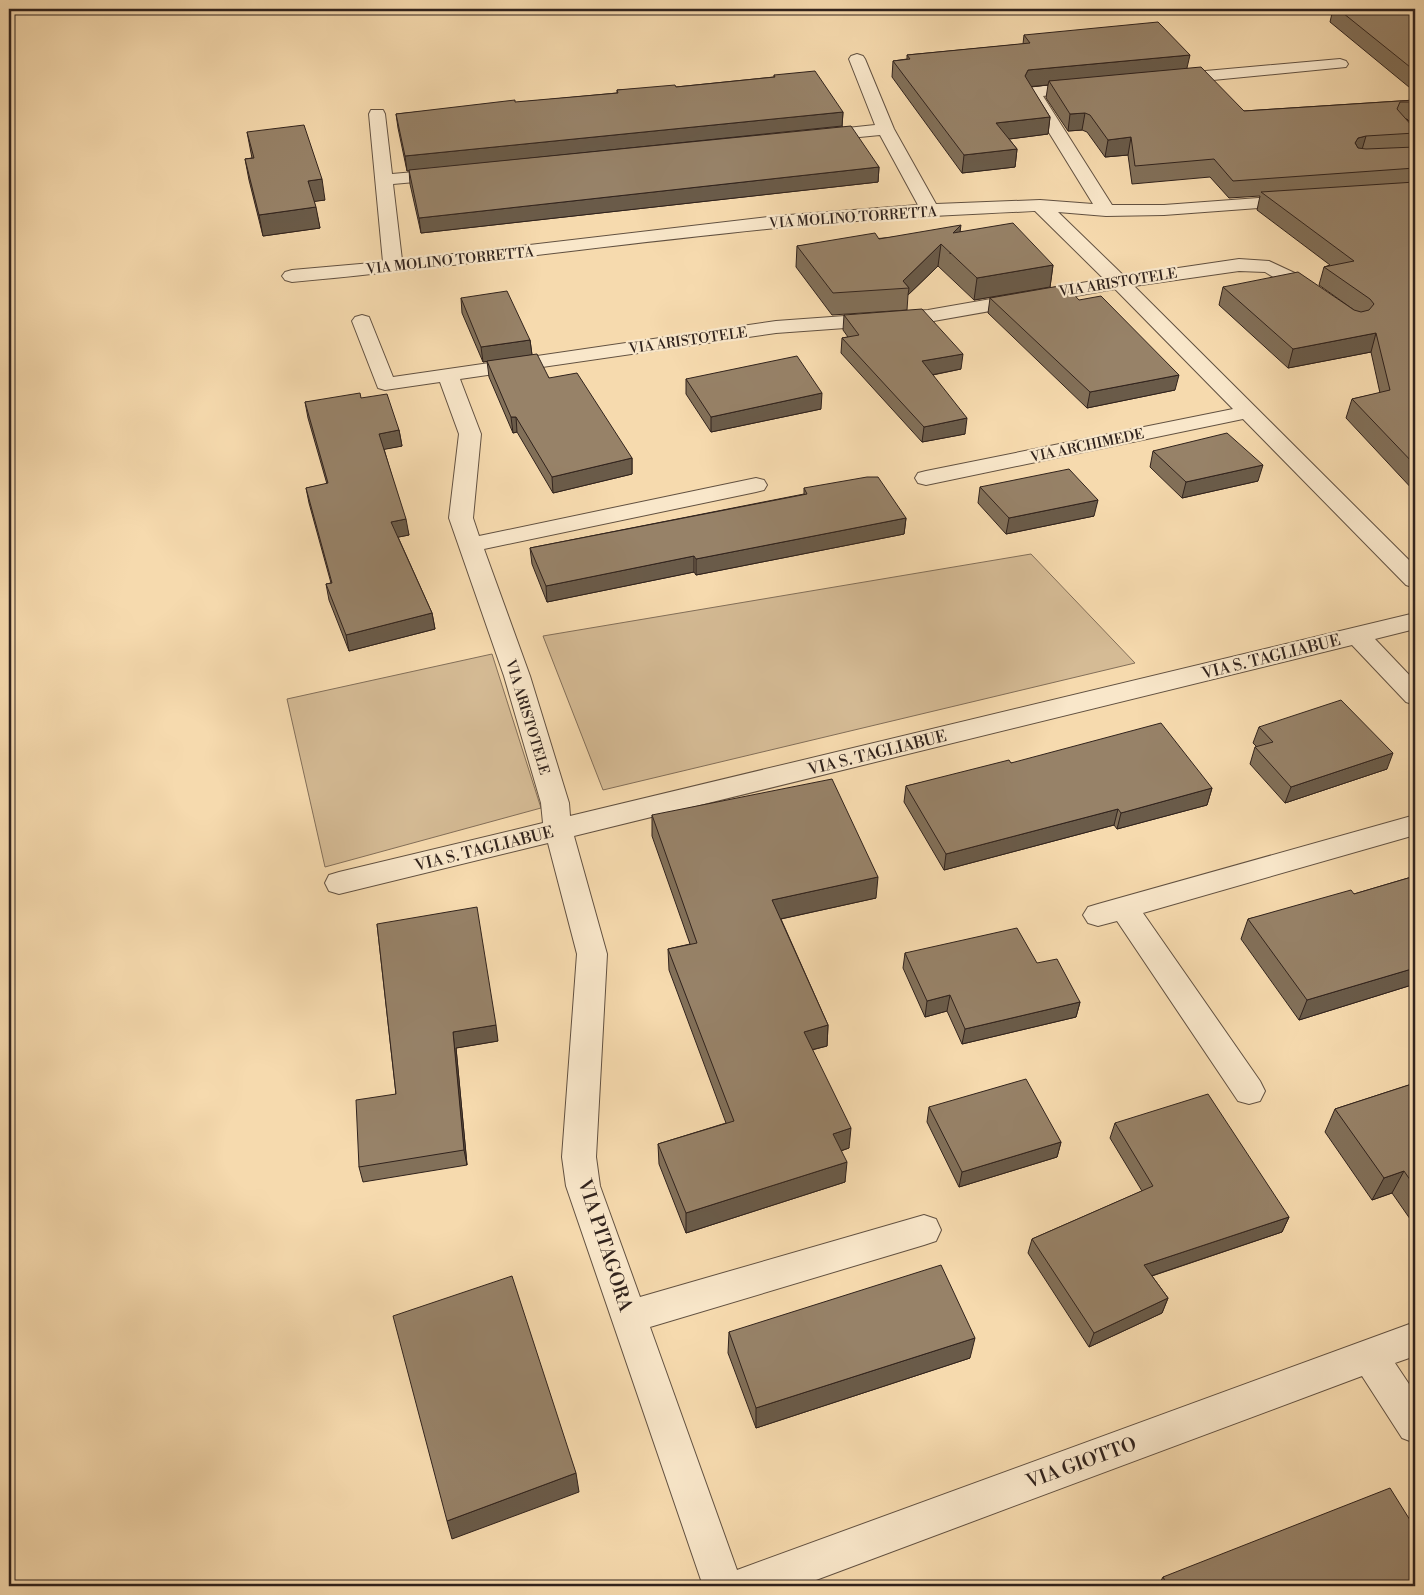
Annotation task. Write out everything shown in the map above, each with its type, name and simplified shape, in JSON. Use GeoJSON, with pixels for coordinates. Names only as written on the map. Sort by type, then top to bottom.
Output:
{"type":"FeatureCollection","features":[{"type":"Feature","properties":{"kind":"street"},"geometry":{"type":"LineString","coordinates":[[857,60],[885,129],[930,210]]}},
{"type":"Feature","properties":{"kind":"street"},"geometry":{"type":"LineString","coordinates":[[1151,81],[1340,64]]}},
{"type":"Feature","properties":{"kind":"street"},"geometry":{"type":"LineString","coordinates":[[1102,85],[1032,92],[1106,211]]}},
{"type":"Feature","properties":{"kind":"street"},"geometry":{"type":"LineString","coordinates":[[377,114],[393,267]]}},
{"type":"Feature","properties":{"kind":"street"},"geometry":{"type":"LineString","coordinates":[[806,137],[885,129]]}},
{"type":"Feature","properties":{"kind":"street"},"geometry":{"type":"LineString","coordinates":[[384,180],[463,172]]}},
{"type":"Feature","properties":{"kind":"street","name":"VIA MOLINO TORRETTA"},"geometry":{"type":"LineString","coordinates":[[292,276],[393,267],[776,222],[930,210],[1040,205],[1106,211],[1164,210],[1312,199]]}},
{"type":"Feature","properties":{"kind":"street"},"geometry":{"type":"LineString","coordinates":[[1040,205],[1415,580]]}},
{"type":"Feature","properties":{"kind":"street","name":"VIA ARISTOTELE"},"geometry":{"type":"LineString","coordinates":[[556,816],[517,676],[461,518],[470,434],[448,375],[776,327],[928,316],[1119,282],[1239,265],[1269,267],[1292,279],[1332,306]]}},
{"type":"Feature","properties":{"kind":"street"},"geometry":{"type":"LineString","coordinates":[[362,321],[385,384],[448,375]]}},
{"type":"Feature","properties":{"kind":"street","name":"VIA ARCHIMEDE"},"geometry":{"type":"LineString","coordinates":[[926,478],[1248,412]]}},
{"type":"Feature","properties":{"kind":"street"},"geometry":{"type":"LineString","coordinates":[[470,545],[756,485]]}},
{"type":"Feature","properties":{"kind":"street","name":"VIA S. TAGLIABUE"},"geometry":{"type":"LineString","coordinates":[[339,883],[556,816],[1415,621]]}},
{"type":"Feature","properties":{"kind":"street"},"geometry":{"type":"LineString","coordinates":[[1358,634],[1415,696]]}},
{"type":"Feature","properties":{"kind":"street","name":"VIA PITAGORA"},"geometry":{"type":"LineString","coordinates":[[556,816],[592,954],[580,1127],[580,1157],[583,1186],[723,1586]]}},
{"type":"Feature","properties":{"kind":"street"},"geometry":{"type":"LineString","coordinates":[[1249,1091],[1111,912],[1415,825]]}},
{"type":"Feature","properties":{"kind":"street"},"geometry":{"type":"LineString","coordinates":[[630,1317],[924,1230]]}},
{"type":"Feature","properties":{"kind":"street","name":"VIA GIOTTO"},"geometry":{"type":"LineString","coordinates":[[747,1586],[804,1576],[1369,1355],[1415,1339]]}},
{"type":"Feature","properties":{"kind":"street"},"geometry":{"type":"LineString","coordinates":[[1369,1355],[1415,1425]]}},
{"type":"Feature","properties":{"kind":"shaded area"},"geometry":{"type":"Polygon","coordinates":[[[1031,554],[1135,663],[603,790],[543,636],[1031,554]]]}},
{"type":"Feature","properties":{"kind":"shaded area"},"geometry":{"type":"Polygon","coordinates":[[[492,654],[541,808],[325,867],[287,699],[492,654]]]}},
{"type":"Feature","properties":{"kind":"building"},"geometry":{"type":"Polygon","coordinates":[[[1338,9],[1415,9],[1415,71],[1338,9]]]}},
{"type":"Feature","properties":{"kind":"building"},"geometry":{"type":"Polygon","coordinates":[[[1158,22],[1190,55],[1028,70],[1025,76],[1050,117],[996,123],[1017,149],[964,155],[893,61],[910,59],[907,55],[1030,43],[1024,35],[1158,22]]]}},
{"type":"Feature","properties":{"kind":"building"},"geometry":{"type":"Polygon","coordinates":[[[1201,67],[1244,111],[1415,100],[1415,105],[1412,102],[1400,102],[1397,109],[1415,127],[1415,133],[1366,136],[1358,138],[1355,143],[1358,148],[1366,149],[1415,147],[1415,168],[1233,181],[1214,159],[1135,166],[1131,137],[1108,140],[1090,115],[1085,113],[1070,114],[1049,81],[1201,67]]]}},
{"type":"Feature","properties":{"kind":"building"},"geometry":{"type":"Polygon","coordinates":[[[815,71],[843,112],[405,156],[396,114],[515,100],[515,102],[618,93],[617,90],[675,85],[676,87],[775,77],[774,75],[815,71]]]}},
{"type":"Feature","properties":{"kind":"building"},"geometry":{"type":"Polygon","coordinates":[[[304,125],[322,179],[308,181],[316,207],[259,215],[245,159],[254,158],[247,132],[304,125]]]}},
{"type":"Feature","properties":{"kind":"building"},"geometry":{"type":"Polygon","coordinates":[[[851,126],[879,167],[419,218],[409,170],[851,126]]]}},
{"type":"Feature","properties":{"kind":"building"},"geometry":{"type":"Polygon","coordinates":[[[1415,182],[1415,465],[1352,399],[1390,390],[1376,333],[1293,349],[1223,287],[1298,272],[1354,310],[1361,312],[1369,310],[1374,304],[1370,299],[1324,267],[1354,261],[1261,192],[1415,182]]]}},
{"type":"Feature","properties":{"kind":"building"},"geometry":{"type":"Polygon","coordinates":[[[1013,223],[1053,265],[977,278],[941,244],[903,281],[909,288],[833,293],[797,246],[875,233],[879,239],[961,225],[953,233],[1013,223]]]}},
{"type":"Feature","properties":{"kind":"building"},"geometry":{"type":"Polygon","coordinates":[[[1065,285],[1079,300],[1101,296],[1179,375],[1090,392],[990,298],[1065,285]]]}},
{"type":"Feature","properties":{"kind":"building"},"geometry":{"type":"Polygon","coordinates":[[[507,291],[530,340],[481,347],[461,298],[507,291]]]}},
{"type":"Feature","properties":{"kind":"building"},"geometry":{"type":"Polygon","coordinates":[[[922,309],[963,354],[922,361],[967,418],[924,427],[842,338],[859,335],[844,315],[922,309]]]}},
{"type":"Feature","properties":{"kind":"building"},"geometry":{"type":"Polygon","coordinates":[[[537,354],[549,378],[577,373],[632,458],[552,477],[516,417],[511,417],[487,361],[537,354]]]}},
{"type":"Feature","properties":{"kind":"building"},"geometry":{"type":"Polygon","coordinates":[[[797,356],[822,393],[711,417],[686,379],[797,356]]]}},
{"type":"Feature","properties":{"kind":"building"},"geometry":{"type":"Polygon","coordinates":[[[360,393],[361,398],[387,394],[399,430],[379,434],[406,519],[391,522],[432,613],[346,635],[326,584],[332,583],[306,488],[328,483],[305,402],[360,393]]]}},
{"type":"Feature","properties":{"kind":"building"},"geometry":{"type":"Polygon","coordinates":[[[1227,433],[1263,465],[1186,482],[1153,451],[1227,433]]]}},
{"type":"Feature","properties":{"kind":"building"},"geometry":{"type":"Polygon","coordinates":[[[1069,469],[1098,500],[1009,518],[980,487],[1069,469]]]}},
{"type":"Feature","properties":{"kind":"building"},"geometry":{"type":"Polygon","coordinates":[[[867,477],[878,477],[906,518],[696,559],[694,556],[546,586],[530,548],[807,494],[804,488],[867,477]]]}},
{"type":"Feature","properties":{"kind":"building"},"geometry":{"type":"Polygon","coordinates":[[[1341,700],[1393,753],[1291,787],[1255,747],[1273,742],[1259,727],[1341,700]]]}},
{"type":"Feature","properties":{"kind":"building"},"geometry":{"type":"Polygon","coordinates":[[[1161,723],[1212,788],[1121,813],[1118,809],[946,854],[906,786],[1009,760],[1011,763],[1161,723]]]}},
{"type":"Feature","properties":{"kind":"building"},"geometry":{"type":"Polygon","coordinates":[[[832,779],[878,877],[772,900],[828,1025],[804,1032],[851,1128],[833,1134],[847,1162],[686,1213],[658,1144],[734,1121],[668,949],[697,943],[652,815],[832,779]]]}},
{"type":"Feature","properties":{"kind":"building"},"geometry":{"type":"Polygon","coordinates":[[[1415,876],[1415,968],[1307,1000],[1248,919],[1351,890],[1354,894],[1415,876]]]}},
{"type":"Feature","properties":{"kind":"building"},"geometry":{"type":"Polygon","coordinates":[[[477,907],[496,1025],[453,1032],[464,1150],[359,1167],[356,1100],[396,1094],[377,924],[477,907]]]}},
{"type":"Feature","properties":{"kind":"building"},"geometry":{"type":"Polygon","coordinates":[[[1017,928],[1037,963],[1057,959],[1080,1002],[965,1029],[950,995],[927,1001],[905,953],[1017,928]]]}},
{"type":"Feature","properties":{"kind":"building"},"geometry":{"type":"Polygon","coordinates":[[[1026,1079],[1061,1142],[962,1172],[929,1107],[1026,1079]]]}},
{"type":"Feature","properties":{"kind":"building"},"geometry":{"type":"Polygon","coordinates":[[[1415,1083],[1415,1187],[1404,1171],[1384,1178],[1335,1109],[1415,1083]]]}},
{"type":"Feature","properties":{"kind":"building"},"geometry":{"type":"Polygon","coordinates":[[[1208,1094],[1289,1217],[1144,1265],[1168,1298],[1094,1333],[1032,1239],[1153,1186],[1115,1123],[1208,1094]]]}},
{"type":"Feature","properties":{"kind":"building"},"geometry":{"type":"Polygon","coordinates":[[[941,1265],[975,1338],[756,1408],[729,1332],[941,1265]]]}},
{"type":"Feature","properties":{"kind":"building"},"geometry":{"type":"Polygon","coordinates":[[[512,1276],[576,1473],[447,1521],[393,1316],[512,1276]]]}},
{"type":"Feature","properties":{"kind":"building"},"geometry":{"type":"Polygon","coordinates":[[[1390,1488],[1415,1528],[1415,1586],[1168,1586],[1163,1577],[1390,1488]]]}}]}
